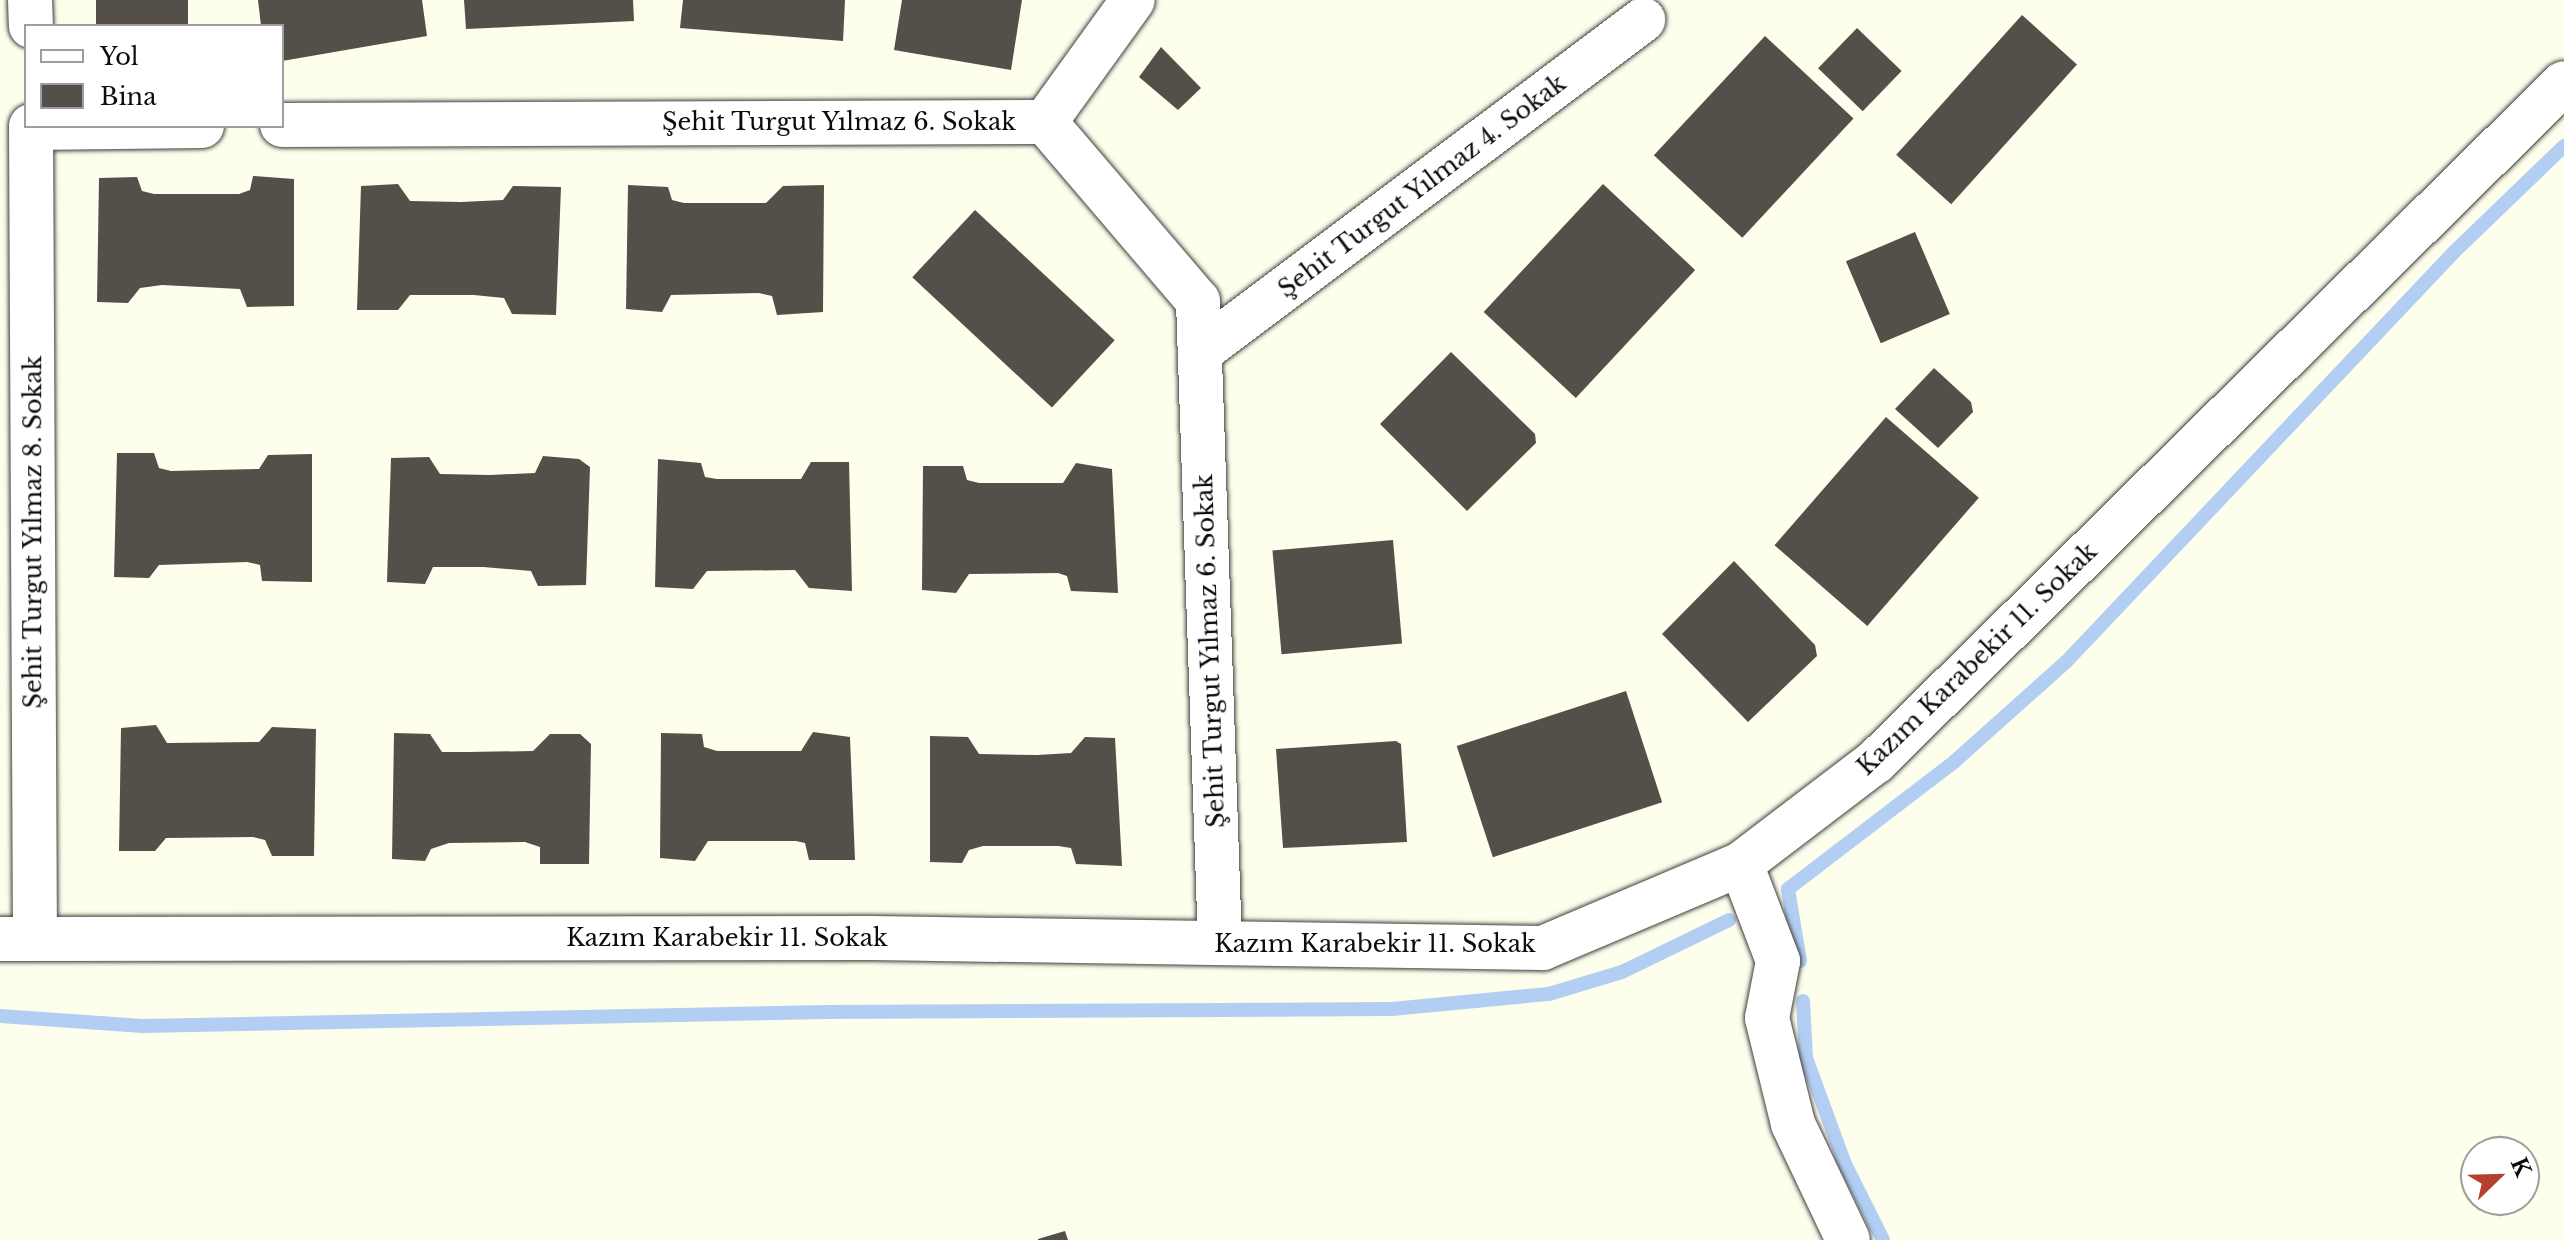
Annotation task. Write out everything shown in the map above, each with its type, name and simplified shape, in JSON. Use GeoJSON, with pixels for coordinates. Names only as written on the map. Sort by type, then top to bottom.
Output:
{"type":"FeatureCollection","features":[{"type":"Feature","properties":{"kind":"street"},"geometry":{"type":"LineString","coordinates":[[30,0],[31,24]]}},
{"type":"Feature","properties":{"kind":"street"},"geometry":{"type":"LineString","coordinates":[[1045,122],[1133,0]]}},
{"type":"Feature","properties":{"kind":"street","name":"Şehit Turgut Yılmaz 4. Sokak"},"geometry":{"type":"LineString","coordinates":[[1200,352],[1643,20]]}},
{"type":"Feature","properties":{"kind":"street","name":"Kazım Karabekir 11. Sokak"},"geometry":{"type":"LineString","coordinates":[[18,938],[1220,943],[1543,948],[1741,864],[1875,762],[2564,83]]}},
{"type":"Feature","properties":{"kind":"street","name":"Şehit Turgut Yılmaz 6. Sokak"},"geometry":{"type":"LineString","coordinates":[[284,125],[1045,122],[1198,301],[1220,943]]}},
{"type":"Feature","properties":{"kind":"street","name":"Şehit Turgut Yılmaz 8. Sokak"},"geometry":{"type":"LineString","coordinates":[[18,938],[31,128]]}},
{"type":"Feature","properties":{"kind":"street"},"geometry":{"type":"LineString","coordinates":[[1741,864],[1778,961],[1767,1018],[1793,1124],[1848,1240]]}},
{"type":"Feature","properties":{"kind":"building"},"geometry":{"type":"Polygon","coordinates":[[[96,0],[188,0],[188,24],[96,24],[96,0]]]}},
{"type":"Feature","properties":{"kind":"building"},"geometry":{"type":"Polygon","coordinates":[[[258,0],[422,0],[427,36],[284,61],[284,24],[261,24],[258,0]]]}},
{"type":"Feature","properties":{"kind":"building"},"geometry":{"type":"Polygon","coordinates":[[[464,0],[633,0],[634,21],[466,29],[464,0]]]}},
{"type":"Feature","properties":{"kind":"building"},"geometry":{"type":"Polygon","coordinates":[[[683,0],[845,0],[843,41],[680,28],[683,0]]]}},
{"type":"Feature","properties":{"kind":"building"},"geometry":{"type":"Polygon","coordinates":[[[902,0],[1022,0],[1011,70],[894,50],[902,0]]]}},
{"type":"Feature","properties":{"kind":"building"},"geometry":{"type":"Polygon","coordinates":[[[2022,15],[2077,65],[1951,204],[1896,155],[2022,15]]]}},
{"type":"Feature","properties":{"kind":"building"},"geometry":{"type":"Polygon","coordinates":[[[1857,28],[1902,71],[1863,111],[1818,68],[1857,28]]]}},
{"type":"Feature","properties":{"kind":"building"},"geometry":{"type":"Polygon","coordinates":[[[1765,36],[1853,119],[1742,238],[1654,155],[1765,36]]]}},
{"type":"Feature","properties":{"kind":"building"},"geometry":{"type":"Polygon","coordinates":[[[1161,47],[1201,88],[1178,110],[1139,77],[1161,47]]]}},
{"type":"Feature","properties":{"kind":"building"},"geometry":{"type":"Polygon","coordinates":[[[253,176],[294,179],[294,306],[247,307],[240,289],[162,285],[140,288],[128,303],[97,302],[99,178],[137,177],[142,191],[154,194],[239,194],[250,190],[253,176]]]}},
{"type":"Feature","properties":{"kind":"building"},"geometry":{"type":"Polygon","coordinates":[[[398,184],[410,201],[461,202],[503,200],[513,186],[561,187],[556,315],[512,314],[504,298],[474,295],[410,295],[398,310],[357,310],[361,186],[398,184]]]}},
{"type":"Feature","properties":{"kind":"building"},"geometry":{"type":"Polygon","coordinates":[[[1603,184],[1695,270],[1576,398],[1484,312],[1603,184]]]}},
{"type":"Feature","properties":{"kind":"building"},"geometry":{"type":"Polygon","coordinates":[[[628,185],[668,187],[672,200],[684,203],[766,203],[783,186],[824,185],[823,312],[777,315],[772,296],[759,293],[671,295],[662,312],[626,309],[628,185]]]}},
{"type":"Feature","properties":{"kind":"building"},"geometry":{"type":"Polygon","coordinates":[[[975,210],[1115,340],[1052,408],[912,277],[975,210]]]}},
{"type":"Feature","properties":{"kind":"building"},"geometry":{"type":"Polygon","coordinates":[[[1915,232],[1950,314],[1881,343],[1846,261],[1915,232]]]}},
{"type":"Feature","properties":{"kind":"building"},"geometry":{"type":"Polygon","coordinates":[[[1451,352],[1535,434],[1536,443],[1467,511],[1380,424],[1451,352]]]}},
{"type":"Feature","properties":{"kind":"building"},"geometry":{"type":"Polygon","coordinates":[[[1934,368],[1971,402],[1973,412],[1938,448],[1895,409],[1934,368]]]}},
{"type":"Feature","properties":{"kind":"building"},"geometry":{"type":"Polygon","coordinates":[[[1886,417],[1979,498],[1867,626],[1774,545],[1886,417]]]}},
{"type":"Feature","properties":{"kind":"building"},"geometry":{"type":"Polygon","coordinates":[[[117,453],[154,453],[159,468],[171,471],[259,469],[268,455],[312,454],[312,582],[262,581],[260,565],[247,562],[159,565],[149,578],[114,577],[117,453]]]}},
{"type":"Feature","properties":{"kind":"building"},"geometry":{"type":"Polygon","coordinates":[[[543,456],[579,459],[590,467],[586,585],[538,586],[531,571],[483,567],[433,567],[425,584],[387,582],[391,458],[429,457],[440,474],[490,475],[535,473],[543,456]]]}},
{"type":"Feature","properties":{"kind":"building"},"geometry":{"type":"Polygon","coordinates":[[[658,459],[701,463],[705,477],[717,479],[801,479],[811,462],[849,462],[852,591],[809,588],[795,570],[707,571],[693,589],[655,587],[658,459]]]}},
{"type":"Feature","properties":{"kind":"building"},"geometry":{"type":"Polygon","coordinates":[[[1076,463],[1112,469],[1118,593],[1071,591],[1067,576],[1058,573],[969,574],[956,593],[922,590],[923,466],[963,466],[967,480],[979,483],[1063,483],[1076,463]]]}},
{"type":"Feature","properties":{"kind":"building"},"geometry":{"type":"Polygon","coordinates":[[[1393,540],[1402,644],[1282,654],[1272,551],[1393,540]]]}},
{"type":"Feature","properties":{"kind":"building"},"geometry":{"type":"Polygon","coordinates":[[[1734,561],[1815,645],[1817,656],[1748,722],[1662,634],[1734,561]]]}},
{"type":"Feature","properties":{"kind":"building"},"geometry":{"type":"Polygon","coordinates":[[[1626,691],[1662,802],[1493,857],[1457,746],[1626,691]]]}},
{"type":"Feature","properties":{"kind":"building"},"geometry":{"type":"Polygon","coordinates":[[[156,725],[167,743],[259,742],[272,727],[316,729],[314,856],[272,856],[265,840],[253,837],[166,838],[155,851],[119,851],[121,728],[156,725]]]}},
{"type":"Feature","properties":{"kind":"building"},"geometry":{"type":"Polygon","coordinates":[[[813,732],[850,737],[855,860],[809,860],[805,843],[796,841],[708,841],[695,861],[660,858],[661,733],[702,734],[704,747],[717,751],[801,751],[813,732]]]}},
{"type":"Feature","properties":{"kind":"building"},"geometry":{"type":"Polygon","coordinates":[[[394,733],[430,734],[442,752],[533,751],[550,734],[580,734],[591,744],[589,864],[540,864],[540,847],[525,842],[449,843],[431,849],[425,861],[392,859],[394,733]]]}},
{"type":"Feature","properties":{"kind":"building"},"geometry":{"type":"Polygon","coordinates":[[[930,736],[968,737],[979,754],[1037,755],[1071,753],[1085,737],[1115,738],[1122,866],[1076,864],[1071,848],[1058,846],[983,846],[969,850],[962,863],[930,862],[930,736]]]}},
{"type":"Feature","properties":{"kind":"building"},"geometry":{"type":"Polygon","coordinates":[[[1396,741],[1401,744],[1407,842],[1283,848],[1276,749],[1396,741]]]}},
{"type":"Feature","properties":{"kind":"building"},"geometry":{"type":"Polygon","coordinates":[[[1065,1231],[1068,1240],[1038,1240],[1038,1239],[1065,1231]]]}},
{"type":"Feature","properties":{"kind":"waterway"},"geometry":{"type":"LineString","coordinates":[[1800,961],[1788,889],[1954,762],[2066,662],[2454,252],[2564,146]]}},
{"type":"Feature","properties":{"kind":"waterway"},"geometry":{"type":"LineString","coordinates":[[0,1016],[143,1026],[826,1012],[1392,1009],[1549,994],[1622,972],[1729,920]]}},
{"type":"Feature","properties":{"kind":"waterway"},"geometry":{"type":"LineString","coordinates":[[1803,1001],[1806,1058],[1845,1164],[1883,1240]]}}]}
